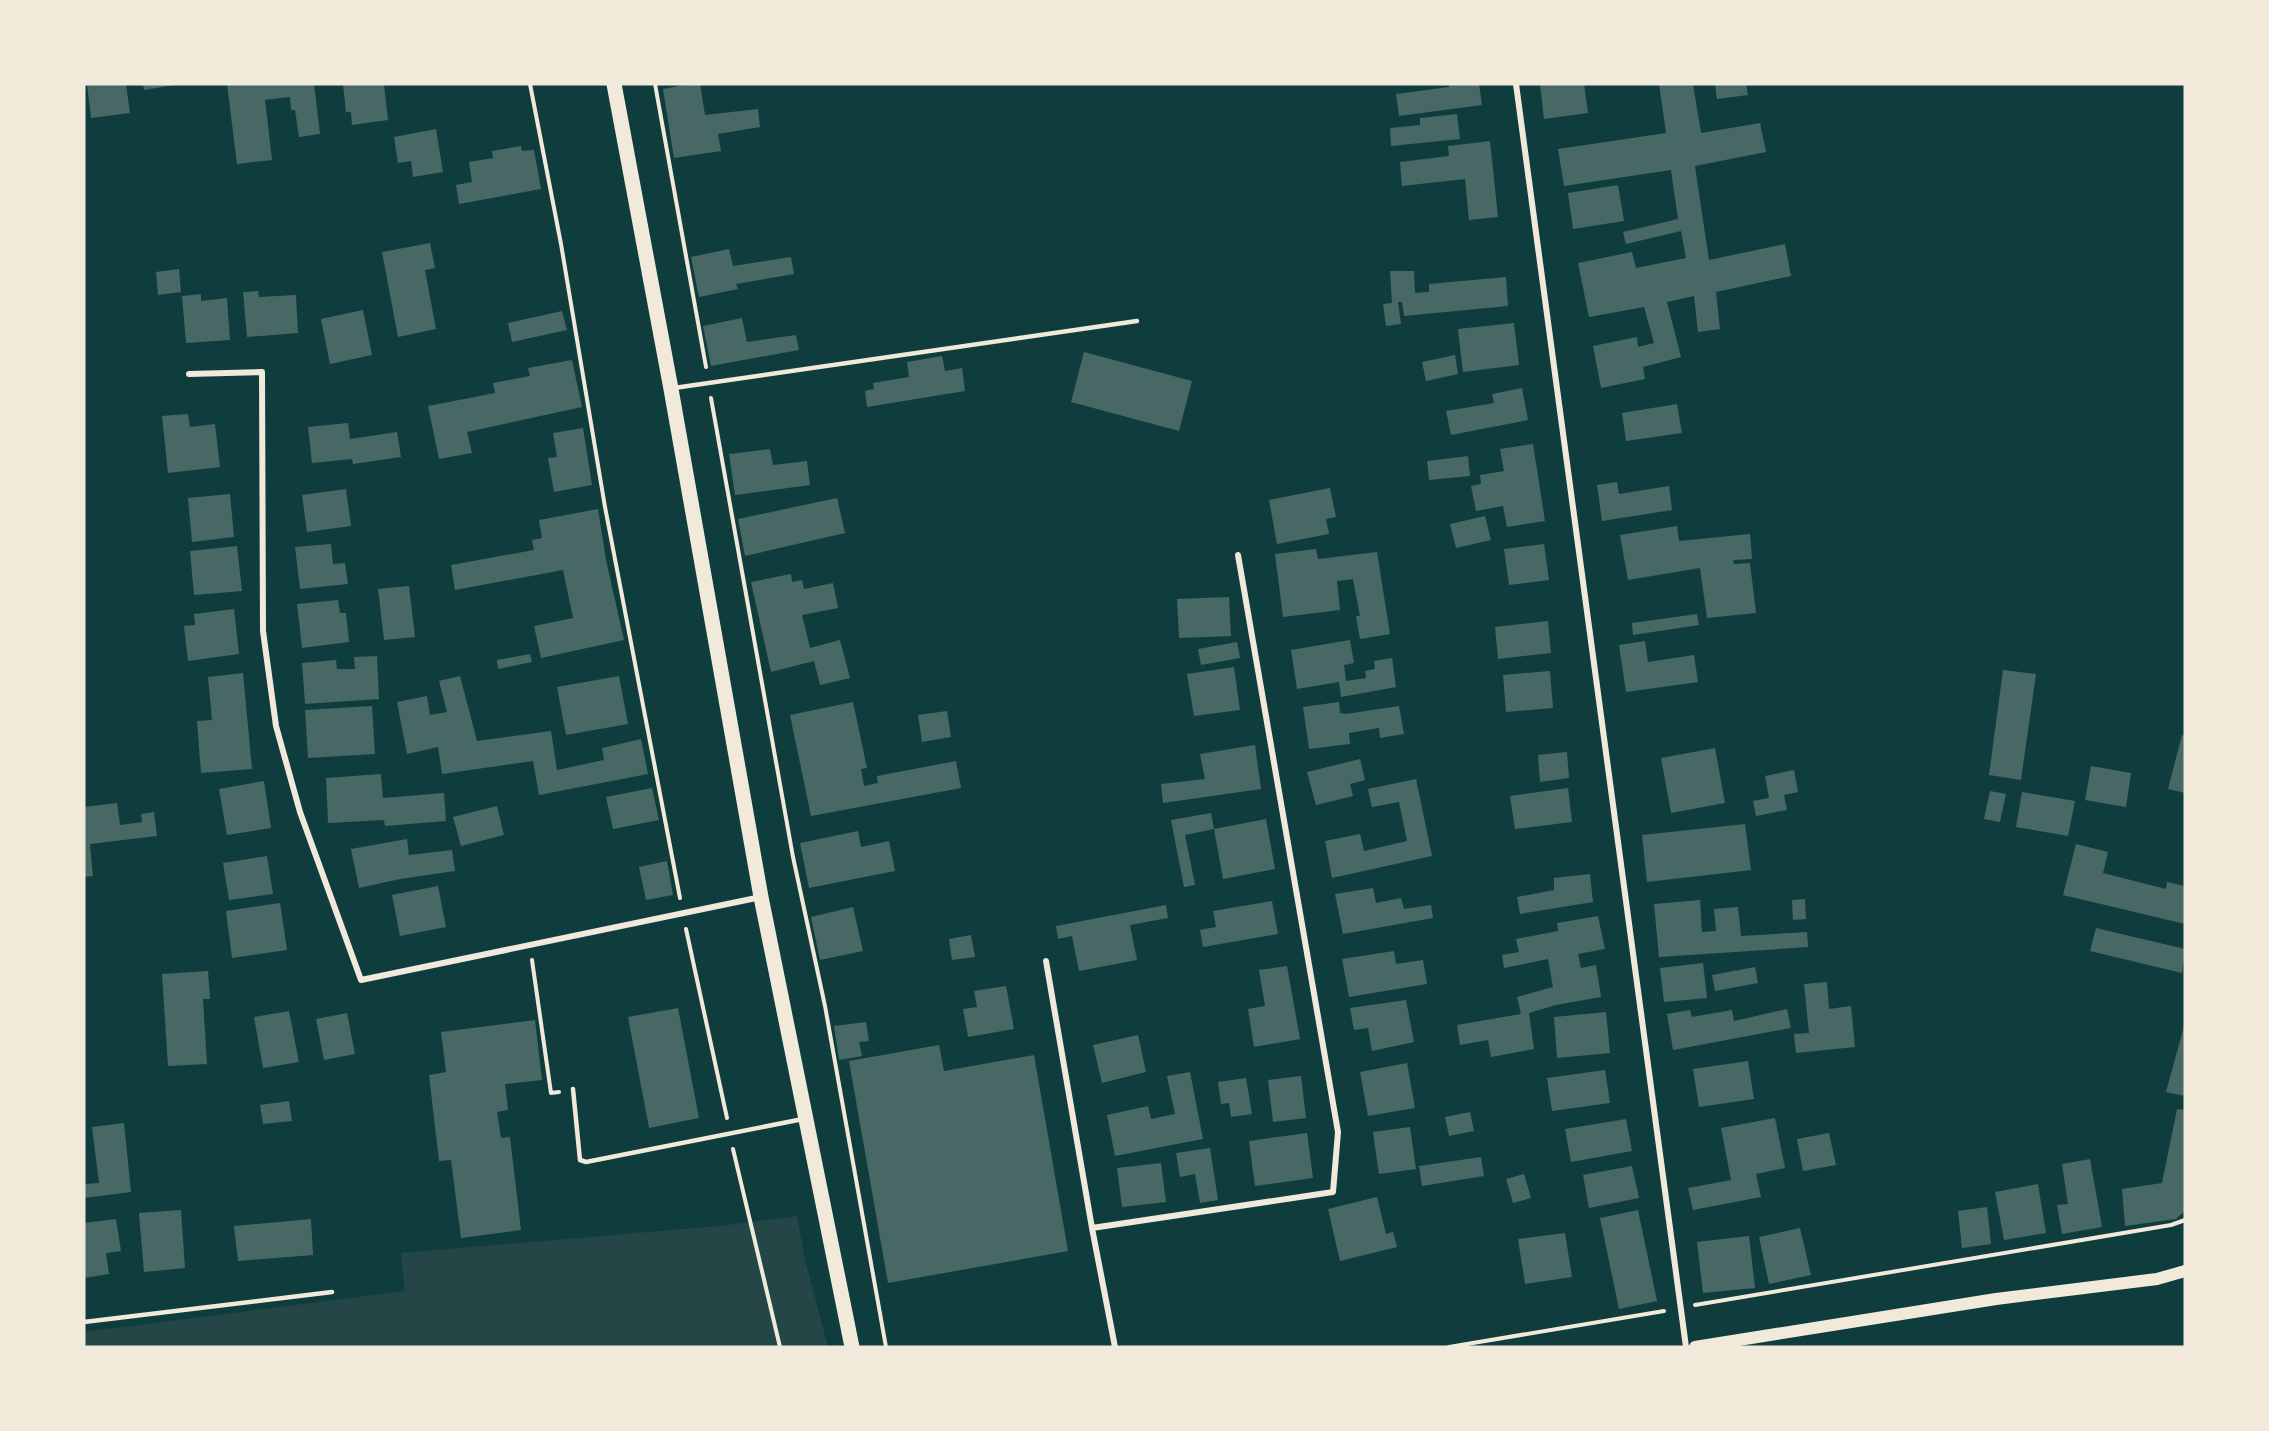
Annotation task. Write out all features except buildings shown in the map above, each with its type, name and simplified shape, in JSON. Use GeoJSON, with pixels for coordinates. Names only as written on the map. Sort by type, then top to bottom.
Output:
{"type":"FeatureCollection","features":[{"type":"Feature","properties":{"kind":"main road"},"geometry":{"type":"LineString","coordinates":[[614,84],[672,389],[761,897],[852,1347]]}},
{"type":"Feature","properties":{"kind":"main road"},"geometry":{"type":"LineString","coordinates":[[1695,1347],[1996,1299],[2157,1279],[2185,1271]]}},
{"type":"Feature","properties":{"kind":"street"},"geometry":{"type":"LineString","coordinates":[[1516,84],[1686,1347]]}},
{"type":"Feature","properties":{"kind":"street"},"geometry":{"type":"LineString","coordinates":[[189,374],[262,372],[263,632],[276,726],[300,812],[361,980],[761,897]]}},
{"type":"Feature","properties":{"kind":"street"},"geometry":{"type":"LineString","coordinates":[[1092,1228],[1333,1192],[1338,1132],[1238,555]]}},
{"type":"Feature","properties":{"kind":"street"},"geometry":{"type":"LineString","coordinates":[[1046,962],[1115,1347]]}},
{"type":"Feature","properties":{"kind":"lane"},"geometry":{"type":"LineString","coordinates":[[672,389],[1137,321]]}},
{"type":"Feature","properties":{"kind":"lane"},"geometry":{"type":"LineString","coordinates":[[573,1089],[580,1160],[586,1162],[806,1118]]}},
{"type":"Feature","properties":{"kind":"lane"},"geometry":{"type":"LineString","coordinates":[[84,1322],[332,1292]]}},
{"type":"Feature","properties":{"kind":"path"},"geometry":{"type":"LineString","coordinates":[[530,84],[561,244],[607,519],[682,913],[730,1134],[780,1347]]}},
{"type":"Feature","properties":{"kind":"path"},"geometry":{"type":"LineString","coordinates":[[655,84],[792,857],[825,1006],[886,1347]]}},
{"type":"Feature","properties":{"kind":"path"},"geometry":{"type":"LineString","coordinates":[[529,945],[551,1093],[573,1089]]}},
{"type":"Feature","properties":{"kind":"path"},"geometry":{"type":"LineString","coordinates":[[1449,1347],[2171,1225],[2185,1220]]}},
{"type":"Feature","properties":{"kind":"shaded area"},"geometry":{"type":"Polygon","coordinates":[[[797,1216],[805,1260],[828,1347],[84,1347],[84,1332],[405,1291],[401,1253],[719,1226],[797,1216]]]}}]}
